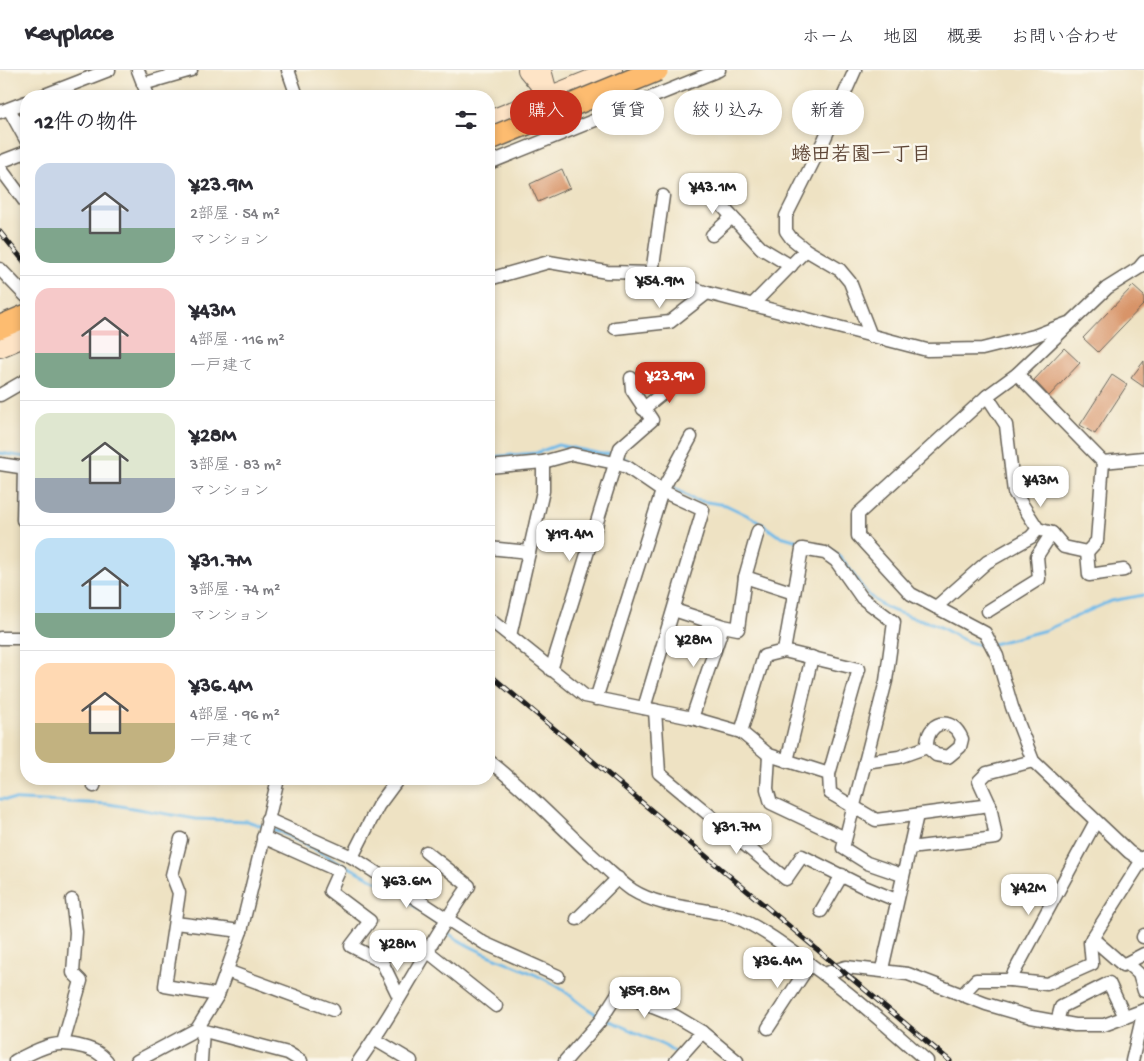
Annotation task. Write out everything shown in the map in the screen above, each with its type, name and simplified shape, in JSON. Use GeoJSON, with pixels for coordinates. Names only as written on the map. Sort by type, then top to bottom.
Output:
{"type":"FeatureCollection","features":[{"type":"Feature","properties":{"kind":"highway"},"geometry":{"type":"LineString","coordinates":[[495,122],[621,70]]}},
{"type":"Feature","properties":{"kind":"highway"},"geometry":{"type":"LineString","coordinates":[[495,138],[657,70]]}},
{"type":"Feature","properties":{"kind":"highway"},"geometry":{"type":"LineString","coordinates":[[2,340],[20,322]]}},
{"type":"Feature","properties":{"kind":"highway"},"geometry":{"type":"LineString","coordinates":[[2,340],[20,332]]}},
{"type":"Feature","properties":{"kind":"street"},"geometry":{"type":"LineString","coordinates":[[58,90],[110,70]]}},
{"type":"Feature","properties":{"kind":"street"},"geometry":{"type":"LineString","coordinates":[[138,70],[146,90]]}},
{"type":"Feature","properties":{"kind":"street"},"geometry":{"type":"LineString","coordinates":[[143,84],[191,70]]}},
{"type":"Feature","properties":{"kind":"street"},"geometry":{"type":"LineString","coordinates":[[288,70],[295,90]]}},
{"type":"Feature","properties":{"kind":"street"},"geometry":{"type":"LineString","coordinates":[[527,70],[543,90]]}},
{"type":"Feature","properties":{"kind":"street"},"geometry":{"type":"LineString","coordinates":[[542,70],[547,90]]}},
{"type":"Feature","properties":{"kind":"street"},"geometry":{"type":"LineString","coordinates":[[563,90],[614,70]]}},
{"type":"Feature","properties":{"kind":"street"},"geometry":{"type":"LineString","coordinates":[[582,104],[664,70]]}},
{"type":"Feature","properties":{"kind":"street"},"geometry":{"type":"LineString","coordinates":[[495,161],[719,70]]}},
{"type":"Feature","properties":{"kind":"street"},"geometry":{"type":"LineString","coordinates":[[855,70],[824,140],[786,216],[786,231],[791,238],[806,250],[840,270],[850,282],[871,336]]}},
{"type":"Feature","properties":{"kind":"street"},"geometry":{"type":"LineString","coordinates":[[20,105],[5,111],[20,132]]}},
{"type":"Feature","properties":{"kind":"street"},"geometry":{"type":"LineString","coordinates":[[495,118],[510,111]]}},
{"type":"Feature","properties":{"kind":"street"},"geometry":{"type":"LineString","coordinates":[[495,139],[510,133]]}},
{"type":"Feature","properties":{"kind":"street"},"geometry":{"type":"LineString","coordinates":[[0,162],[20,154]]}},
{"type":"Feature","properties":{"kind":"street"},"geometry":{"type":"LineString","coordinates":[[0,168],[20,194]]}},
{"type":"Feature","properties":{"kind":"street"},"geometry":{"type":"LineString","coordinates":[[652,273],[664,196]]}},
{"type":"Feature","properties":{"kind":"street"},"geometry":{"type":"LineString","coordinates":[[722,206],[761,248],[791,266]]}},
{"type":"Feature","properties":{"kind":"street"},"geometry":{"type":"LineString","coordinates":[[712,234],[732,217]]}},
{"type":"Feature","properties":{"kind":"street"},"geometry":{"type":"LineString","coordinates":[[752,305],[806,250]]}},
{"type":"Feature","properties":{"kind":"street"},"geometry":{"type":"LineString","coordinates":[[495,276],[549,262],[607,272],[652,273],[706,293],[926,350],[982,349],[1034,336],[1075,321]]}},
{"type":"Feature","properties":{"kind":"street"},"geometry":{"type":"LineString","coordinates":[[962,995],[976,980],[1010,980],[1047,984],[1092,964],[1090,942],[1143,860],[1129,852],[1033,761],[1012,707],[997,656],[985,633],[911,594],[858,536],[858,514],[987,396],[1017,374],[1075,321],[1107,288],[1142,266]]}},
{"type":"Feature","properties":{"kind":"street"},"geometry":{"type":"LineString","coordinates":[[0,269],[20,290]]}},
{"type":"Feature","properties":{"kind":"street"},"geometry":{"type":"LineString","coordinates":[[615,328],[670,322],[706,293]]}},
{"type":"Feature","properties":{"kind":"street"},"geometry":{"type":"LineString","coordinates":[[0,323],[20,315]]}},
{"type":"Feature","properties":{"kind":"street"},"geometry":{"type":"LineString","coordinates":[[2,340],[20,338]]}},
{"type":"Feature","properties":{"kind":"street"},"geometry":{"type":"LineString","coordinates":[[1017,374],[1103,462],[1096,541],[1088,552],[1089,575],[1124,570]]}},
{"type":"Feature","properties":{"kind":"street"},"geometry":{"type":"LineString","coordinates":[[551,670],[617,456],[652,420],[642,409],[632,390],[631,378]]}},
{"type":"Feature","properties":{"kind":"street"},"geometry":{"type":"LineString","coordinates":[[642,409],[680,378]]}},
{"type":"Feature","properties":{"kind":"street"},"geometry":{"type":"LineString","coordinates":[[0,394],[20,383]]}},
{"type":"Feature","properties":{"kind":"street"},"geometry":{"type":"LineString","coordinates":[[987,396],[1006,424],[1014,492],[1038,529],[1052,533],[1064,547],[1088,552]]}},
{"type":"Feature","properties":{"kind":"street"},"geometry":{"type":"LineString","coordinates":[[596,698],[666,485],[691,438]]}},
{"type":"Feature","properties":{"kind":"street"},"geometry":{"type":"LineString","coordinates":[[495,466],[543,462],[572,454],[617,456],[627,467],[666,485],[703,510],[674,610],[650,709],[659,773],[786,879],[802,856],[896,900]]}},
{"type":"Feature","properties":{"kind":"street"},"geometry":{"type":"LineString","coordinates":[[1103,462],[1144,458]]}},
{"type":"Feature","properties":{"kind":"street"},"geometry":{"type":"LineString","coordinates":[[510,636],[543,491],[543,462]]}},
{"type":"Feature","properties":{"kind":"street"},"geometry":{"type":"LineString","coordinates":[[0,464],[20,467]]}},
{"type":"Feature","properties":{"kind":"street"},"geometry":{"type":"LineString","coordinates":[[936,607],[987,562],[1031,537],[1038,529]]}},
{"type":"Feature","properties":{"kind":"street"},"geometry":{"type":"LineString","coordinates":[[674,610],[738,629],[745,578],[758,531]]}},
{"type":"Feature","properties":{"kind":"street"},"geometry":{"type":"LineString","coordinates":[[988,611],[1039,580],[1037,556],[1052,533]]}},
{"type":"Feature","properties":{"kind":"street"},"geometry":{"type":"LineString","coordinates":[[495,549],[529,552]]}},
{"type":"Feature","properties":{"kind":"street"},"geometry":{"type":"LineString","coordinates":[[784,650],[802,549],[826,553],[844,570],[850,583],[862,598],[894,622],[886,681],[843,848],[868,863],[902,875]]}},
{"type":"Feature","properties":{"kind":"street"},"geometry":{"type":"LineString","coordinates":[[745,578],[794,593]]}},
{"type":"Feature","properties":{"kind":"street"},"geometry":{"type":"LineString","coordinates":[[495,624],[585,696],[692,718],[741,732],[769,755],[829,774]]}},
{"type":"Feature","properties":{"kind":"street"},"geometry":{"type":"LineString","coordinates":[[692,718],[723,626]]}},
{"type":"Feature","properties":{"kind":"street"},"geometry":{"type":"LineString","coordinates":[[0,638],[20,638]]}},
{"type":"Feature","properties":{"kind":"street"},"geometry":{"type":"LineString","coordinates":[[741,732],[764,656],[784,650],[860,669],[829,774],[830,793],[854,805],[876,820],[990,805]]}},
{"type":"Feature","properties":{"kind":"street"},"geometry":{"type":"LineString","coordinates":[[787,760],[812,657]]}},
{"type":"Feature","properties":{"kind":"street"},"geometry":{"type":"LineString","coordinates":[[865,762],[899,757],[926,747]]}},
{"type":"Feature","properties":{"kind":"street"},"geometry":{"type":"LineString","coordinates":[[769,755],[767,789],[771,803],[846,838]]}},
{"type":"Feature","properties":{"kind":"street"},"geometry":{"type":"LineString","coordinates":[[909,848],[996,838],[990,805],[979,781],[987,774],[1033,761]]}},
{"type":"Feature","properties":{"kind":"street"},"geometry":{"type":"LineString","coordinates":[[495,766],[514,780],[577,843],[633,890],[663,904],[680,908],[717,911],[744,921],[779,940],[824,974],[927,1061]]}},
{"type":"Feature","properties":{"kind":"street"},"geometry":{"type":"LineString","coordinates":[[201,1061],[200,1029],[218,995],[241,931],[276,785]]}},
{"type":"Feature","properties":{"kind":"street"},"geometry":{"type":"LineString","coordinates":[[352,857],[378,806],[394,785]]}},
{"type":"Feature","properties":{"kind":"street"},"geometry":{"type":"LineString","coordinates":[[882,970],[916,815]]}},
{"type":"Feature","properties":{"kind":"street"},"geometry":{"type":"LineString","coordinates":[[267,819],[352,857],[484,943],[558,976]]}},
{"type":"Feature","properties":{"kind":"street"},"geometry":{"type":"LineString","coordinates":[[1010,980],[1096,821]]}},
{"type":"Feature","properties":{"kind":"street"},"geometry":{"type":"LineString","coordinates":[[263,837],[339,871],[330,891],[370,921],[351,946],[382,962],[399,997]]}},
{"type":"Feature","properties":{"kind":"street"},"geometry":{"type":"LineString","coordinates":[[181,839],[172,875],[179,893],[165,986],[218,995]]}},
{"type":"Feature","properties":{"kind":"street"},"geometry":{"type":"LineString","coordinates":[[359,1061],[446,918],[469,886],[426,852]]}},
{"type":"Feature","properties":{"kind":"street"},"geometry":{"type":"LineString","coordinates":[[821,912],[842,876]]}},
{"type":"Feature","properties":{"kind":"street"},"geometry":{"type":"LineString","coordinates":[[577,919],[618,878]]}},
{"type":"Feature","properties":{"kind":"street"},"geometry":{"type":"LineString","coordinates":[[63,1043],[81,981],[73,973],[76,932],[72,900]]}},
{"type":"Feature","properties":{"kind":"street"},"geometry":{"type":"LineString","coordinates":[[175,923],[241,931]]}},
{"type":"Feature","properties":{"kind":"street"},"geometry":{"type":"LineString","coordinates":[[1092,938],[1123,965],[1144,954]]}},
{"type":"Feature","properties":{"kind":"street"},"geometry":{"type":"LineString","coordinates":[[427,951],[496,1006]]}},
{"type":"Feature","properties":{"kind":"street"},"geometry":{"type":"LineString","coordinates":[[1127,963],[1139,974],[1144,991]]}},
{"type":"Feature","properties":{"kind":"street"},"geometry":{"type":"LineString","coordinates":[[768,1028],[810,964]]}},
{"type":"Feature","properties":{"kind":"street"},"geometry":{"type":"LineString","coordinates":[[824,974],[846,967],[908,974],[995,1007],[1075,1025],[1104,1025],[1144,1010]]}},
{"type":"Feature","properties":{"kind":"street"},"geometry":{"type":"LineString","coordinates":[[227,970],[333,1010]]}},
{"type":"Feature","properties":{"kind":"street"},"geometry":{"type":"LineString","coordinates":[[1057,1022],[1061,1007],[1109,983],[1125,1017]]}},
{"type":"Feature","properties":{"kind":"street"},"geometry":{"type":"LineString","coordinates":[[565,1061],[600,1021],[618,993],[675,1016],[702,1032],[737,1061]]}},
{"type":"Feature","properties":{"kind":"street"},"geometry":{"type":"LineString","coordinates":[[1132,1061],[1144,1010]]}},
{"type":"Feature","properties":{"kind":"street"},"geometry":{"type":"LineString","coordinates":[[137,1061],[200,1029],[288,1053],[301,1061]]}},
{"type":"Feature","properties":{"kind":"street"},"geometry":{"type":"LineString","coordinates":[[676,1061],[702,1032]]}},
{"type":"Feature","properties":{"kind":"street"},"geometry":{"type":"LineString","coordinates":[[374,1039],[411,1061]]}},
{"type":"Feature","properties":{"kind":"street"},"geometry":{"type":"LineString","coordinates":[[15,1061],[43,1047],[63,1043],[99,1052],[107,1061]]}},
{"type":"Feature","properties":{"kind":"building"},"geometry":{"type":"Polygon","coordinates":[[[562,169],[570,188],[538,202],[530,184],[562,169]]]}},
{"type":"Feature","properties":{"kind":"building"},"geometry":{"type":"Polygon","coordinates":[[[1133,286],[1144,296],[1144,304],[1098,352],[1083,338],[1133,286]]]}},
{"type":"Feature","properties":{"kind":"building"},"geometry":{"type":"Polygon","coordinates":[[[1064,348],[1080,363],[1049,396],[1034,380],[1064,348]]]}},
{"type":"Feature","properties":{"kind":"building"},"geometry":{"type":"Polygon","coordinates":[[[1144,361],[1144,387],[1131,378],[1144,361]]]}},
{"type":"Feature","properties":{"kind":"building"},"geometry":{"type":"Polygon","coordinates":[[[1112,375],[1127,385],[1095,434],[1080,425],[1112,375]]]}},
{"type":"Feature","properties":{"kind":"waterway"},"geometry":{"type":"LineString","coordinates":[[495,456],[536,453],[558,445],[602,454],[615,454]]}},
{"type":"Feature","properties":{"kind":"waterway"},"geometry":{"type":"LineString","coordinates":[[0,453],[20,456]]}},
{"type":"Feature","properties":{"kind":"waterway"},"geometry":{"type":"LineString","coordinates":[[621,456],[663,481]]}},
{"type":"Feature","properties":{"kind":"waterway"},"geometry":{"type":"LineString","coordinates":[[668,484],[694,500],[726,505],[755,519],[777,535],[805,543]]}},
{"type":"Feature","properties":{"kind":"waterway"},"geometry":{"type":"LineString","coordinates":[[828,548],[841,558],[860,585],[877,602],[899,613],[938,626],[972,643],[987,645]]}},
{"type":"Feature","properties":{"kind":"waterway"},"geometry":{"type":"LineString","coordinates":[[993,644],[1046,630],[1111,601],[1144,595]]}},
{"type":"Feature","properties":{"kind":"waterway"},"geometry":{"type":"LineString","coordinates":[[0,799],[109,804],[196,819],[247,821],[262,826]]}},
{"type":"Feature","properties":{"kind":"waterway"},"geometry":{"type":"LineString","coordinates":[[268,828],[280,832],[386,886]]}},
{"type":"Feature","properties":{"kind":"waterway"},"geometry":{"type":"LineString","coordinates":[[407,900],[440,926]]}},
{"type":"Feature","properties":{"kind":"waterway"},"geometry":{"type":"LineString","coordinates":[[444,930],[470,947],[528,971],[555,985],[600,1016]]}},
{"type":"Feature","properties":{"kind":"waterway"},"geometry":{"type":"LineString","coordinates":[[606,1019],[665,1046],[678,1055]]}},
{"type":"Feature","properties":{"kind":"railway"},"geometry":{"type":"LineString","coordinates":[[0,232],[20,257]]}},
{"type":"Feature","properties":{"kind":"railway"},"geometry":{"type":"LineString","coordinates":[[495,679],[950,1061]]}},
{"type":"Feature","properties":{"kind":"district","name":"蜷田若園一丁目"},"geometry":{"type":"Point","coordinates":[861,153]}}]}
